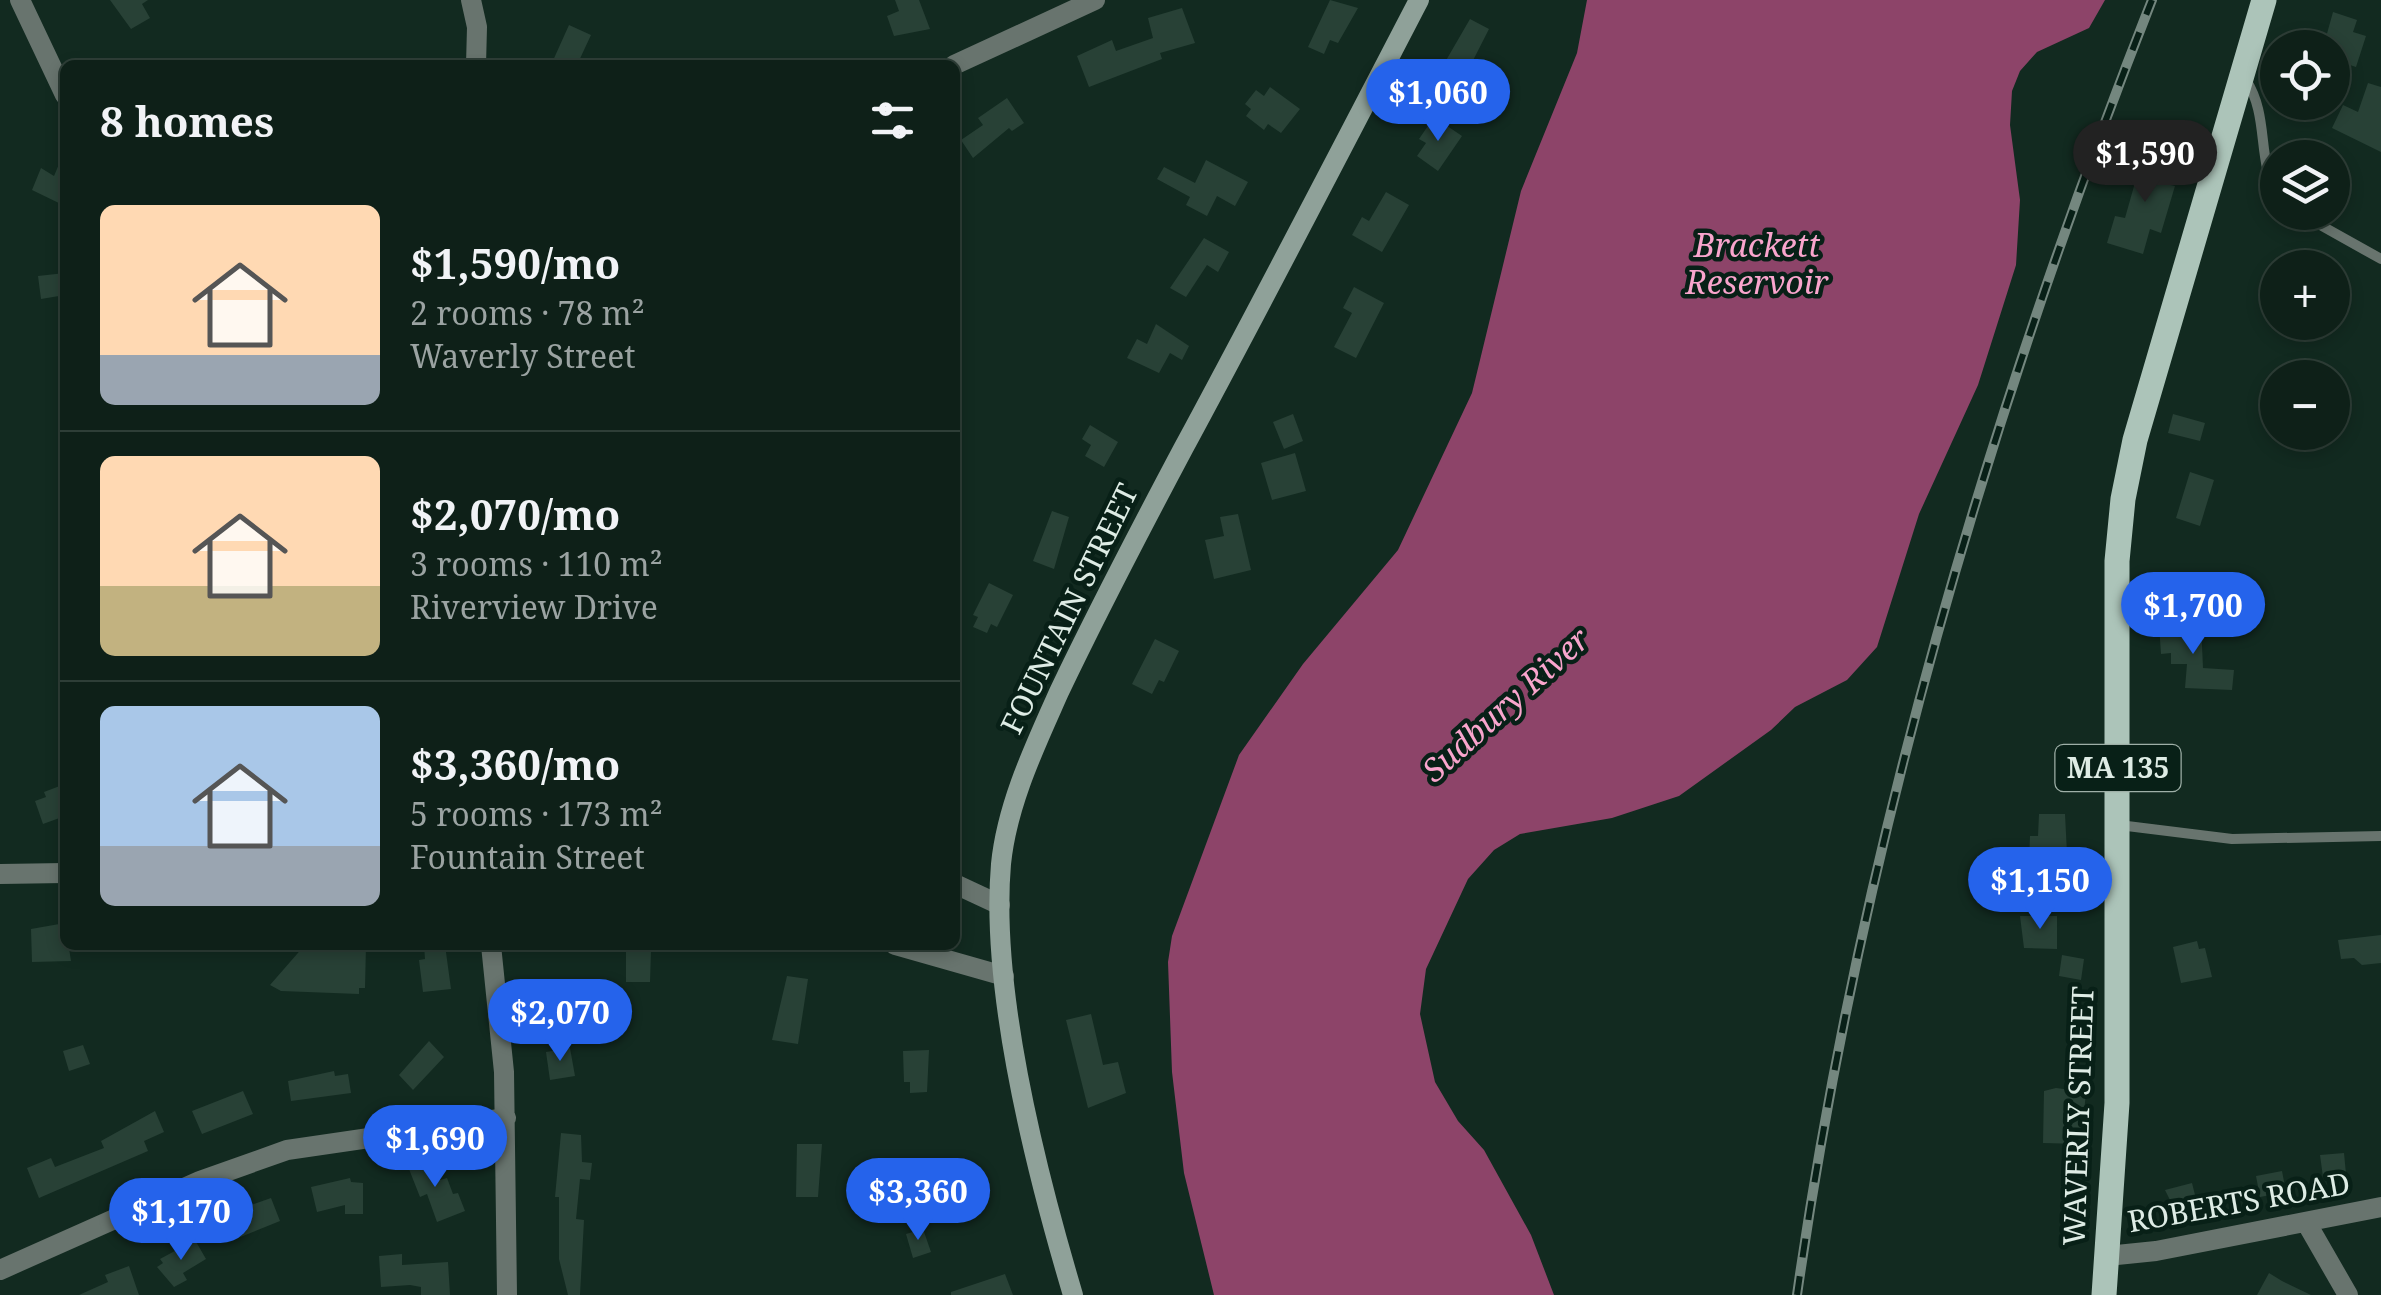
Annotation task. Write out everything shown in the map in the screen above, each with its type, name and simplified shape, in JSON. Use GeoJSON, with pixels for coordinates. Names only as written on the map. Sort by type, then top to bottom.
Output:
{"type":"FeatureCollection","features":[{"type":"Feature","properties":{"kind":"main road","name":"WAVERLY STREET"},"geometry":{"type":"LineString","coordinates":[[2102,1295],[2117,1103],[2117,561],[2122,498],[2162,343],[2264,0]]}},
{"type":"Feature","properties":{"kind":"street"},"geometry":{"type":"LineString","coordinates":[[20,0],[60,84]]}},
{"type":"Feature","properties":{"kind":"street"},"geometry":{"type":"LineString","coordinates":[[960,62],[1095,0]]}},
{"type":"Feature","properties":{"kind":"street","name":"FOUNTAIN STREET"},"geometry":{"type":"LineString","coordinates":[[1072,1295],[1045,1190],[1004,976],[1001,862],[1010,817],[1049,715],[1103,598],[1419,0]]}},
{"type":"Feature","properties":{"kind":"street"},"geometry":{"type":"LineString","coordinates":[[475,2],[476,60]]}},
{"type":"Feature","properties":{"kind":"street"},"geometry":{"type":"LineString","coordinates":[[0,874],[60,873]]}},
{"type":"Feature","properties":{"kind":"street"},"geometry":{"type":"LineString","coordinates":[[960,886],[1000,905]]}},
{"type":"Feature","properties":{"kind":"street"},"geometry":{"type":"LineString","coordinates":[[491,950],[506,1118],[507,1295]]}},
{"type":"Feature","properties":{"kind":"street"},"geometry":{"type":"LineString","coordinates":[[912,950],[1004,976]]}},
{"type":"Feature","properties":{"kind":"street"},"geometry":{"type":"LineString","coordinates":[[0,1270],[200,1182],[287,1150],[506,1118]]}},
{"type":"Feature","properties":{"kind":"street","name":"ROBERTS ROAD"},"geometry":{"type":"LineString","coordinates":[[2107,1256],[2381,1207]]}},
{"type":"Feature","properties":{"kind":"street"},"geometry":{"type":"LineString","coordinates":[[2306,1222],[2348,1295]]}},
{"type":"Feature","properties":{"kind":"lane"},"geometry":{"type":"LineString","coordinates":[[2242,74],[2264,116],[2265,140]]}},
{"type":"Feature","properties":{"kind":"lane"},"geometry":{"type":"LineString","coordinates":[[2329,230],[2381,259]]}},
{"type":"Feature","properties":{"kind":"lane"},"geometry":{"type":"LineString","coordinates":[[2118,825],[2232,839],[2381,836]]}},
{"type":"Feature","properties":{"kind":"water","name":"Brackett Reservoir"},"geometry":{"type":"Polygon","coordinates":[[[1587,0],[2105,0],[2089,28],[2037,52],[2020,71],[2012,91],[2010,125],[2020,200],[2016,265],[1978,385],[1919,514],[1877,647],[1847,680],[1795,707],[1771,730],[1679,796],[1612,818],[1520,834],[1494,850],[1468,879],[1426,969],[1420,1014],[1435,1082],[1458,1121],[1484,1150],[1531,1235],[1554,1295],[1214,1295],[1184,1173],[1172,1072],[1168,962],[1172,936],[1239,755],[1303,664],[1398,550],[1472,393],[1521,191],[1577,53],[1587,0]]]}},
{"type":"Feature","properties":{"kind":"building"},"geometry":{"type":"Polygon","coordinates":[[[110,0],[148,0],[142,4],[150,18],[131,29],[110,0]]]}},
{"type":"Feature","properties":{"kind":"building"},"geometry":{"type":"Polygon","coordinates":[[[895,0],[919,0],[930,29],[894,36],[887,16],[899,11],[895,0]]]}},
{"type":"Feature","properties":{"kind":"building"},"geometry":{"type":"Polygon","coordinates":[[[1330,0],[1358,8],[1338,43],[1330,40],[1324,54],[1308,47],[1330,0]]]}},
{"type":"Feature","properties":{"kind":"building"},"geometry":{"type":"Polygon","coordinates":[[[1182,8],[1195,43],[1160,53],[1162,59],[1089,87],[1077,56],[1112,40],[1116,51],[1153,38],[1148,18],[1182,8]]]}},
{"type":"Feature","properties":{"kind":"building"},"geometry":{"type":"Polygon","coordinates":[[[2333,12],[2357,20],[2353,32],[2366,36],[2356,67],[2350,65],[2350,30],[2328,30],[2333,12]]]}},
{"type":"Feature","properties":{"kind":"building"},"geometry":{"type":"Polygon","coordinates":[[[1470,19],[1489,29],[1459,88],[1437,76],[1470,19]]]}},
{"type":"Feature","properties":{"kind":"building"},"geometry":{"type":"Polygon","coordinates":[[[569,25],[591,35],[579,60],[553,60],[569,25]]]}},
{"type":"Feature","properties":{"kind":"building"},"geometry":{"type":"Polygon","coordinates":[[[2368,83],[2381,87],[2381,152],[2332,128],[2336,120],[2350,120],[2350,108],[2358,112],[2368,83]]]}},
{"type":"Feature","properties":{"kind":"building"},"geometry":{"type":"Polygon","coordinates":[[[1270,87],[1300,109],[1281,133],[1268,124],[1264,130],[1246,116],[1251,109],[1245,104],[1256,90],[1264,96],[1270,87]]]}},
{"type":"Feature","properties":{"kind":"building"},"geometry":{"type":"Polygon","coordinates":[[[1007,98],[1024,123],[1012,131],[1009,128],[973,158],[961,140],[983,125],[978,118],[1007,98]]]}},
{"type":"Feature","properties":{"kind":"building"},"geometry":{"type":"Polygon","coordinates":[[[1434,117],[1462,136],[1438,171],[1417,156],[1426,143],[1419,139],[1434,117]]]}},
{"type":"Feature","properties":{"kind":"building"},"geometry":{"type":"Polygon","coordinates":[[[2152,148],[2174,155],[2166,184],[2175,186],[2161,233],[2150,229],[2143,254],[2107,243],[2115,216],[2125,218],[2138,172],[2144,174],[2152,148]]]}},
{"type":"Feature","properties":{"kind":"building"},"geometry":{"type":"Polygon","coordinates":[[[1206,160],[1248,182],[1235,206],[1217,196],[1207,216],[1186,205],[1190,197],[1157,179],[1164,167],[1195,183],[1206,160]]]}},
{"type":"Feature","properties":{"kind":"building"},"geometry":{"type":"Polygon","coordinates":[[[60,162],[60,204],[32,190],[41,168],[54,176],[60,162]]]}},
{"type":"Feature","properties":{"kind":"building"},"geometry":{"type":"Polygon","coordinates":[[[1386,192],[1409,205],[1382,252],[1352,235],[1362,217],[1369,221],[1386,192]]]}},
{"type":"Feature","properties":{"kind":"building"},"geometry":{"type":"Polygon","coordinates":[[[1204,238],[1229,252],[1218,272],[1207,265],[1186,297],[1170,288],[1204,238]]]}},
{"type":"Feature","properties":{"kind":"building"},"geometry":{"type":"Polygon","coordinates":[[[60,274],[60,296],[41,299],[38,276],[60,274]]]}},
{"type":"Feature","properties":{"kind":"building"},"geometry":{"type":"Polygon","coordinates":[[[1354,287],[1384,303],[1356,358],[1334,347],[1352,313],[1343,308],[1354,287]]]}},
{"type":"Feature","properties":{"kind":"building"},"geometry":{"type":"Polygon","coordinates":[[[1156,324],[1189,346],[1182,360],[1170,353],[1159,373],[1127,358],[1137,339],[1147,344],[1156,324]]]}},
{"type":"Feature","properties":{"kind":"building"},"geometry":{"type":"Polygon","coordinates":[[[1293,414],[1303,441],[1284,449],[1273,422],[1293,414]]]}},
{"type":"Feature","properties":{"kind":"building"},"geometry":{"type":"Polygon","coordinates":[[[2173,414],[2205,423],[2200,441],[2168,433],[2173,414]]]}},
{"type":"Feature","properties":{"kind":"building"},"geometry":{"type":"Polygon","coordinates":[[[1090,425],[1118,442],[1104,467],[1085,456],[1091,445],[1082,439],[1090,425]]]}},
{"type":"Feature","properties":{"kind":"building"},"geometry":{"type":"Polygon","coordinates":[[[1295,453],[1306,491],[1272,500],[1261,463],[1295,453]]]}},
{"type":"Feature","properties":{"kind":"building"},"geometry":{"type":"Polygon","coordinates":[[[2190,472],[2214,480],[2200,526],[2176,518],[2190,472]]]}},
{"type":"Feature","properties":{"kind":"building"},"geometry":{"type":"Polygon","coordinates":[[[1052,511],[1069,517],[1054,569],[1033,561],[1052,511]]]}},
{"type":"Feature","properties":{"kind":"building"},"geometry":{"type":"Polygon","coordinates":[[[1238,514],[1251,570],[1214,579],[1205,540],[1224,536],[1220,517],[1238,514]]]}},
{"type":"Feature","properties":{"kind":"building"},"geometry":{"type":"Polygon","coordinates":[[[989,583],[1013,595],[997,627],[991,624],[987,633],[973,627],[978,617],[973,615],[989,583]]]}},
{"type":"Feature","properties":{"kind":"building"},"geometry":{"type":"Polygon","coordinates":[[[2201,623],[2203,668],[2234,670],[2232,690],[2185,688],[2187,664],[2171,664],[2171,653],[2161,654],[2159,625],[2201,623]]]}},
{"type":"Feature","properties":{"kind":"building"},"geometry":{"type":"Polygon","coordinates":[[[1155,639],[1179,651],[1164,682],[1159,680],[1152,694],[1132,684],[1155,639]]]}},
{"type":"Feature","properties":{"kind":"building"},"geometry":{"type":"Polygon","coordinates":[[[60,786],[60,818],[43,824],[35,801],[46,797],[44,792],[60,786]]]}},
{"type":"Feature","properties":{"kind":"building"},"geometry":{"type":"Polygon","coordinates":[[[2039,814],[2065,814],[2068,873],[2047,872],[2047,862],[2029,861],[2030,836],[2038,836],[2039,814]]]}},
{"type":"Feature","properties":{"kind":"building"},"geometry":{"type":"Polygon","coordinates":[[[2020,916],[2057,916],[2057,949],[2024,948],[2020,916]]]}},
{"type":"Feature","properties":{"kind":"building"},"geometry":{"type":"Polygon","coordinates":[[[60,924],[60,950],[69,950],[71,961],[32,962],[31,929],[60,924]]]}},
{"type":"Feature","properties":{"kind":"building"},"geometry":{"type":"Polygon","coordinates":[[[2381,935],[2381,963],[2362,965],[2354,958],[2341,959],[2338,940],[2381,935]]]}},
{"type":"Feature","properties":{"kind":"building"},"geometry":{"type":"Polygon","coordinates":[[[2197,941],[2199,949],[2205,948],[2212,977],[2181,983],[2173,947],[2197,941]]]}},
{"type":"Feature","properties":{"kind":"building"},"geometry":{"type":"Polygon","coordinates":[[[301,950],[366,950],[365,988],[359,988],[359,994],[281,991],[270,985],[301,950]]]}},
{"type":"Feature","properties":{"kind":"building"},"geometry":{"type":"Polygon","coordinates":[[[424,950],[446,950],[451,989],[423,992],[419,960],[425,959],[424,950]]]}},
{"type":"Feature","properties":{"kind":"building"},"geometry":{"type":"Polygon","coordinates":[[[626,950],[651,950],[650,982],[626,982],[626,950]]]}},
{"type":"Feature","properties":{"kind":"building"},"geometry":{"type":"Polygon","coordinates":[[[2062,955],[2084,959],[2081,980],[2059,976],[2062,955]]]}},
{"type":"Feature","properties":{"kind":"building"},"geometry":{"type":"Polygon","coordinates":[[[787,976],[808,979],[798,1044],[772,1040],[787,976]]]}},
{"type":"Feature","properties":{"kind":"building"},"geometry":{"type":"Polygon","coordinates":[[[1091,1014],[1103,1065],[1118,1062],[1126,1093],[1088,1108],[1066,1020],[1091,1014]]]}},
{"type":"Feature","properties":{"kind":"building"},"geometry":{"type":"Polygon","coordinates":[[[429,1041],[444,1057],[413,1090],[399,1075],[429,1041]]]}},
{"type":"Feature","properties":{"kind":"building"},"geometry":{"type":"Polygon","coordinates":[[[83,1045],[90,1064],[69,1071],[63,1051],[83,1045]]]}},
{"type":"Feature","properties":{"kind":"building"},"geometry":{"type":"Polygon","coordinates":[[[570,1048],[575,1076],[550,1080],[546,1052],[570,1048]]]}},
{"type":"Feature","properties":{"kind":"building"},"geometry":{"type":"Polygon","coordinates":[[[929,1050],[927,1092],[910,1093],[910,1082],[904,1082],[903,1051],[929,1050]]]}},
{"type":"Feature","properties":{"kind":"building"},"geometry":{"type":"Polygon","coordinates":[[[334,1071],[335,1076],[348,1074],[351,1093],[291,1101],[288,1081],[334,1071]]]}},
{"type":"Feature","properties":{"kind":"building"},"geometry":{"type":"Polygon","coordinates":[[[2056,1088],[2086,1092],[2081,1144],[2043,1143],[2044,1091],[2056,1088]]]}},
{"type":"Feature","properties":{"kind":"building"},"geometry":{"type":"Polygon","coordinates":[[[243,1091],[253,1114],[202,1134],[192,1111],[243,1091]]]}},
{"type":"Feature","properties":{"kind":"building"},"geometry":{"type":"Polygon","coordinates":[[[155,1111],[164,1132],[144,1141],[148,1151],[39,1198],[27,1168],[51,1158],[55,1167],[104,1148],[101,1141],[155,1111]]]}},
{"type":"Feature","properties":{"kind":"building"},"geometry":{"type":"Polygon","coordinates":[[[561,1133],[581,1135],[582,1162],[592,1163],[590,1180],[580,1179],[576,1219],[584,1220],[580,1295],[568,1295],[559,1259],[559,1197],[555,1197],[561,1133]]]}},
{"type":"Feature","properties":{"kind":"building"},"geometry":{"type":"Polygon","coordinates":[[[797,1144],[822,1144],[818,1197],[796,1197],[797,1144]]]}},
{"type":"Feature","properties":{"kind":"building"},"geometry":{"type":"Polygon","coordinates":[[[2344,1153],[2346,1174],[2323,1177],[2320,1155],[2344,1153]]]}},
{"type":"Feature","properties":{"kind":"building"},"geometry":{"type":"Polygon","coordinates":[[[427,1156],[440,1180],[447,1178],[453,1194],[458,1193],[465,1211],[437,1222],[427,1194],[420,1197],[407,1164],[427,1156]]]}},
{"type":"Feature","properties":{"kind":"building"},"geometry":{"type":"Polygon","coordinates":[[[2282,1171],[2286,1192],[2260,1197],[2256,1176],[2282,1171]]]}},
{"type":"Feature","properties":{"kind":"building"},"geometry":{"type":"Polygon","coordinates":[[[350,1178],[351,1182],[363,1183],[363,1214],[345,1214],[345,1205],[317,1212],[311,1187],[350,1178]]]}},
{"type":"Feature","properties":{"kind":"building"},"geometry":{"type":"Polygon","coordinates":[[[2192,1183],[2198,1207],[2176,1212],[2165,1190],[2192,1183]]]}},
{"type":"Feature","properties":{"kind":"building"},"geometry":{"type":"Polygon","coordinates":[[[271,1198],[280,1221],[238,1238],[229,1213],[271,1198]]]}},
{"type":"Feature","properties":{"kind":"building"},"geometry":{"type":"Polygon","coordinates":[[[923,1229],[931,1252],[913,1258],[906,1234],[923,1229]]]}},
{"type":"Feature","properties":{"kind":"building"},"geometry":{"type":"Polygon","coordinates":[[[195,1240],[206,1259],[183,1273],[187,1280],[174,1287],[157,1267],[163,1263],[160,1259],[195,1240]]]}},
{"type":"Feature","properties":{"kind":"building"},"geometry":{"type":"Polygon","coordinates":[[[402,1254],[402,1265],[448,1262],[450,1295],[421,1295],[421,1287],[410,1285],[381,1287],[379,1256],[402,1254]]]}},
{"type":"Feature","properties":{"kind":"building"},"geometry":{"type":"Polygon","coordinates":[[[129,1266],[139,1295],[79,1295],[108,1282],[105,1275],[129,1266]]]}},
{"type":"Feature","properties":{"kind":"building"},"geometry":{"type":"Polygon","coordinates":[[[2269,1273],[2282,1281],[2311,1295],[2257,1295],[2269,1273]]]}},
{"type":"Feature","properties":{"kind":"building"},"geometry":{"type":"Polygon","coordinates":[[[1005,1274],[1013,1295],[951,1295],[951,1292],[1005,1274]]]}},
{"type":"Feature","properties":{"kind":"railway"},"geometry":{"type":"LineString","coordinates":[[1797,1295],[1856,965],[1937,637],[2036,315],[2152,0]]}},
{"type":"Feature","properties":{"kind":"water label","name":"Sudbury River"},"geometry":{"type":"Point","coordinates":[1506,705]}}]}
